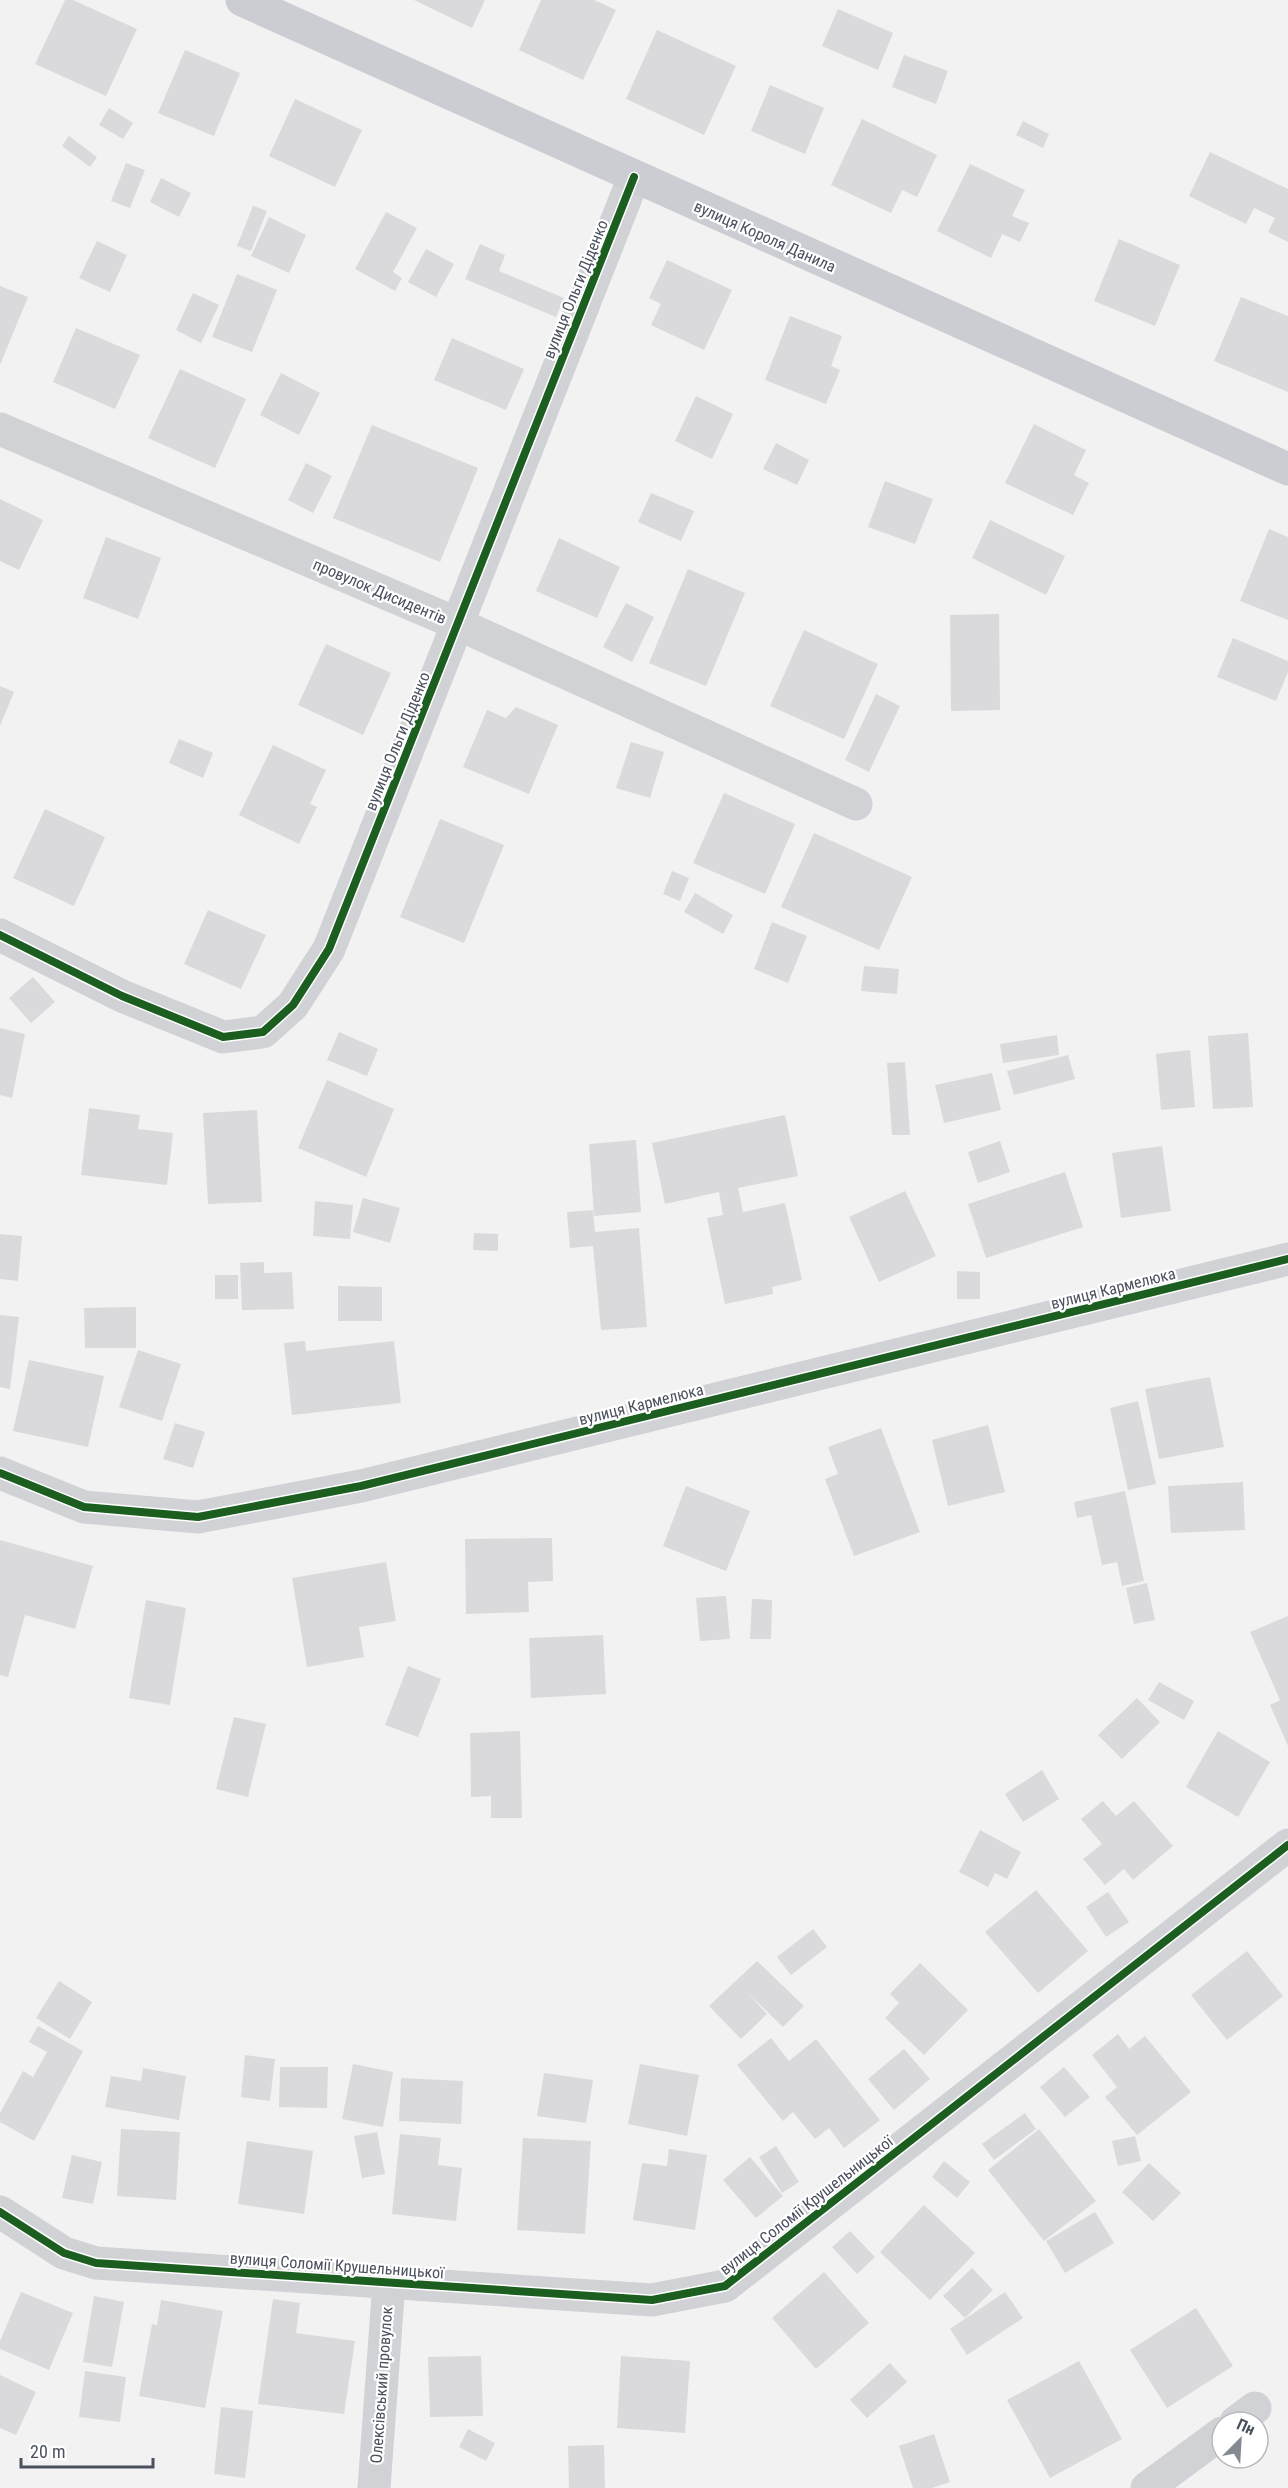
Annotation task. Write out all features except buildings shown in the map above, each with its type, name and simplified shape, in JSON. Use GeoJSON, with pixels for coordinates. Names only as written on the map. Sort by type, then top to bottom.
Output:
{"type":"FeatureCollection","features":[{"type":"Feature","properties":{"kind":"main road","name":"вулиця Короля Данила"},"geometry":{"type":"LineString","coordinates":[[242,0],[1288,469]]}},
{"type":"Feature","properties":{"kind":"street","name":"вулиця Ольги Діденко"},"geometry":{"type":"LineString","coordinates":[[0,935],[122,996],[223,1037],[263,1032],[293,1005],[329,949],[634,177]]}},
{"type":"Feature","properties":{"kind":"street","name":"провулок Дисидентів"},"geometry":{"type":"LineString","coordinates":[[0,429],[458,624],[856,804]]}},
{"type":"Feature","properties":{"kind":"street","name":"вулиця Кармелюка"},"geometry":{"type":"LineString","coordinates":[[0,1473],[84,1507],[198,1516],[361,1486],[1288,1259]]}},
{"type":"Feature","properties":{"kind":"street","name":"вулиця Соломії Крушельницької"},"geometry":{"type":"LineString","coordinates":[[0,2212],[64,2253],[96,2263],[652,2300],[725,2286],[1288,1845]]}},
{"type":"Feature","properties":{"kind":"street","name":"Олексівський провулок"},"geometry":{"type":"LineString","coordinates":[[374,2488],[389,2282]]}},
{"type":"Feature","properties":{"kind":"street"},"geometry":{"type":"LineString","coordinates":[[1147,2488],[1210,2442]]}},
{"type":"Feature","properties":{"kind":"cycle path"},"geometry":{"type":"LineString","coordinates":[[0,935],[122,996],[223,1037],[263,1032],[293,1005],[329,949],[634,177]]}},
{"type":"Feature","properties":{"kind":"cycle path"},"geometry":{"type":"LineString","coordinates":[[0,1473],[84,1507],[198,1517],[361,1486],[1288,1259]]}},
{"type":"Feature","properties":{"kind":"cycle path"},"geometry":{"type":"LineString","coordinates":[[0,2212],[64,2253],[96,2263],[652,2300],[725,2286],[1288,1845]]}}]}
